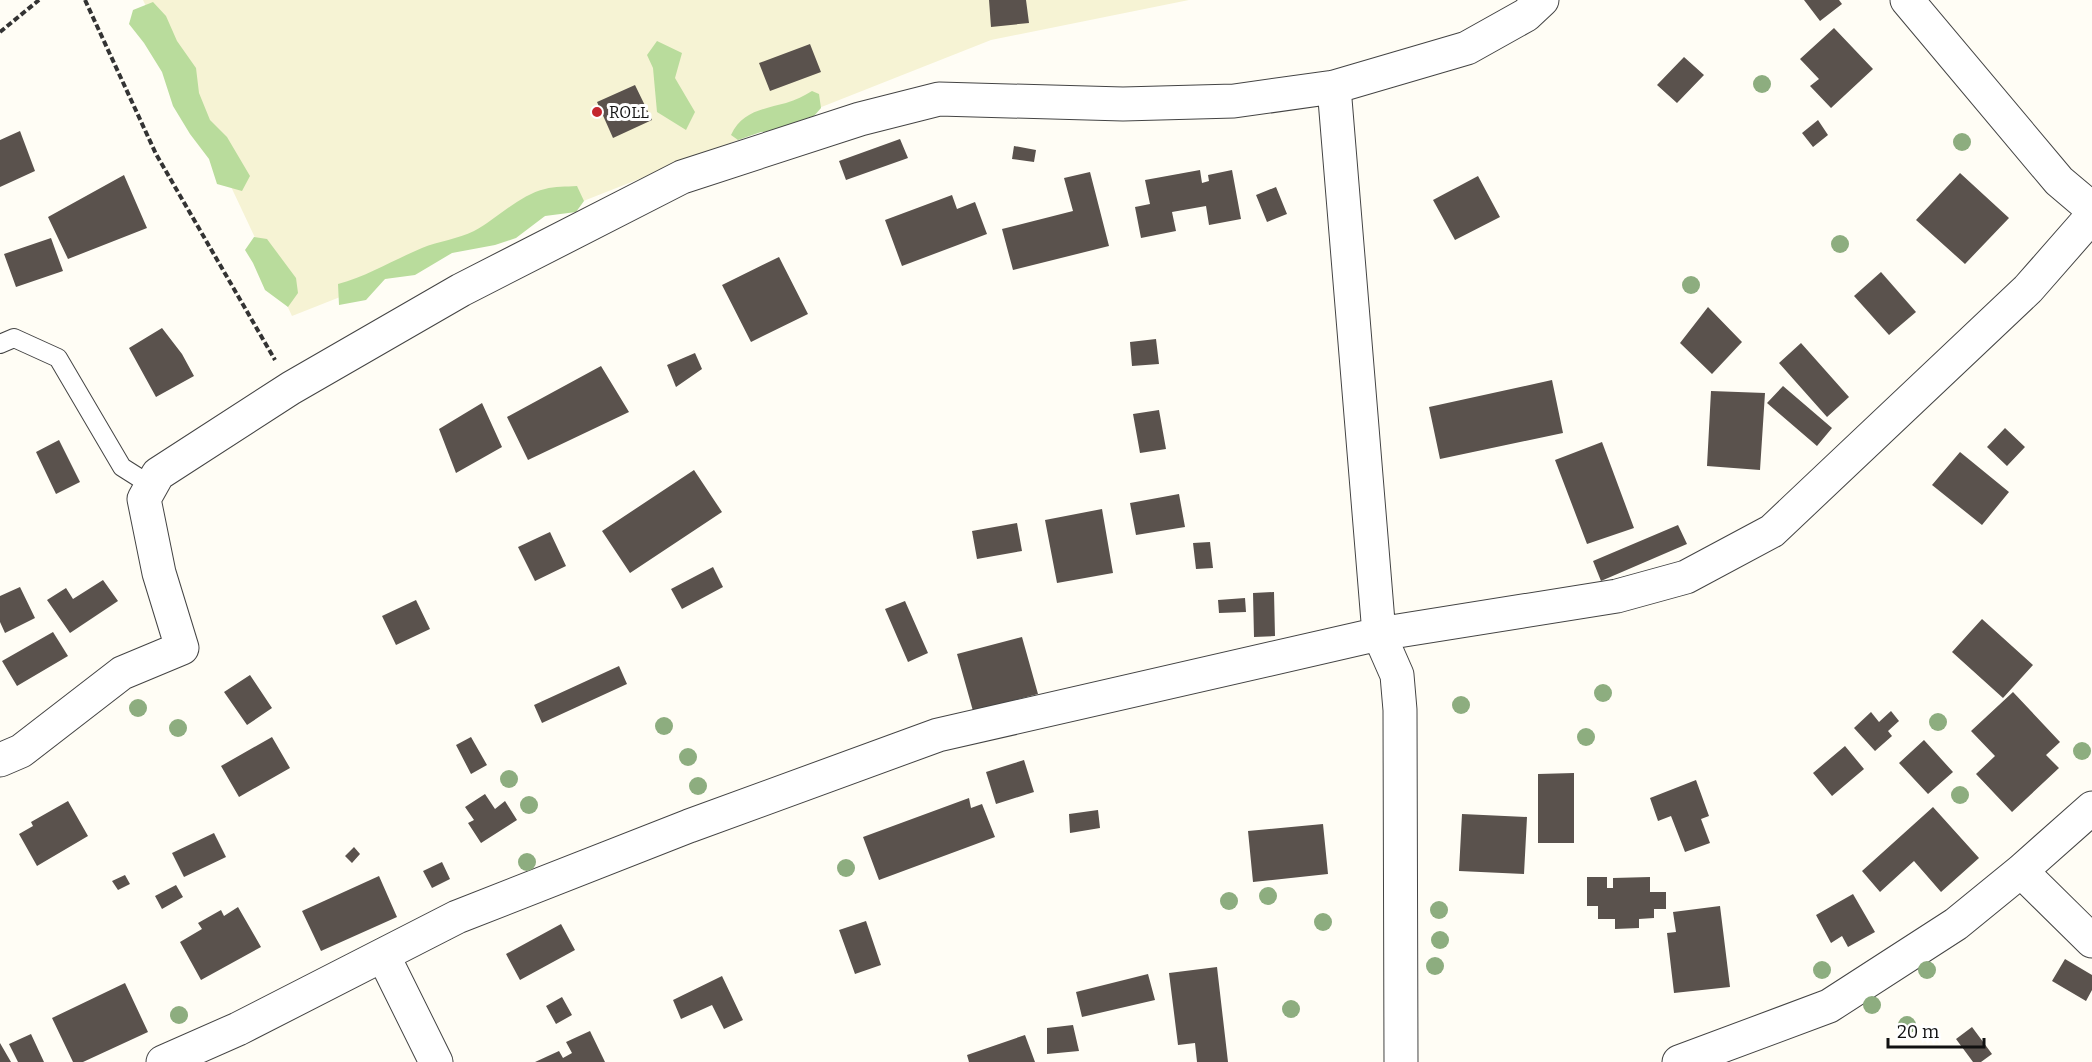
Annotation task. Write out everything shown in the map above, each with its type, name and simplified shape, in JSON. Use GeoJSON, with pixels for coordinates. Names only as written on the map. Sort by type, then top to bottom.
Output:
{"type":"FeatureCollection","features":[{"type":"Feature","properties":{"kind":"street"},"geometry":{"type":"LineString","coordinates":[[0,760],[21,752],[122,674],[182,648],[159,573],[144,499],[158,474],[291,388],[461,290],[682,177],[860,119],[939,99],[1123,104],[1234,101],[1334,87],[1467,48],[1526,15],[1542,0]]}},
{"type":"Feature","properties":{"kind":"street"},"geometry":{"type":"LineString","coordinates":[[1907,0],[2060,182],[2092,209]]}},
{"type":"Feature","properties":{"kind":"street"},"geometry":{"type":"LineString","coordinates":[[1334,87],[1379,634],[1397,675],[1400,710],[1401,1062]]}},
{"type":"Feature","properties":{"kind":"street"},"geometry":{"type":"LineString","coordinates":[[163,1062],[238,1029],[457,917],[678,831],[938,735],[1379,634],[1617,597],[1686,577],[1772,531],[2028,289],[2092,216]]}},
{"type":"Feature","properties":{"kind":"street"},"geometry":{"type":"LineString","coordinates":[[1679,1062],[1829,1006],[1956,924],[2021,871],[2092,808]]}},
{"type":"Feature","properties":{"kind":"street"},"geometry":{"type":"LineString","coordinates":[[2021,871],[2092,941]]}},
{"type":"Feature","properties":{"kind":"street"},"geometry":{"type":"LineString","coordinates":[[383,955],[436,1062]]}},
{"type":"Feature","properties":{"kind":"lane"},"geometry":{"type":"LineString","coordinates":[[0,344],[14,338],[58,358],[122,467],[152,486]]}},
{"type":"Feature","properties":{"kind":"path"},"geometry":{"type":"LineString","coordinates":[[0,32],[39,0]]}},
{"type":"Feature","properties":{"kind":"path"},"geometry":{"type":"LineString","coordinates":[[85,0],[156,154],[291,388]]}},
{"type":"Feature","properties":{"kind":"shaded area"},"geometry":{"type":"Polygon","coordinates":[[[143,0],[1189,0],[991,40],[292,316],[143,0]]]}},
{"type":"Feature","properties":{"kind":"green space"},"geometry":{"type":"Polygon","coordinates":[[[153,2],[166,16],[177,41],[196,68],[199,93],[210,120],[227,137],[250,176],[242,191],[217,184],[209,159],[173,106],[162,72],[129,24],[133,10],[153,2]]]}},
{"type":"Feature","properties":{"kind":"green space"},"geometry":{"type":"Polygon","coordinates":[[[657,41],[682,53],[675,78],[695,112],[686,130],[657,112],[653,68],[647,55],[657,41]]]}},
{"type":"Feature","properties":{"kind":"green space"},"geometry":{"type":"Polygon","coordinates":[[[812,91],[819,94],[821,108],[804,123],[780,131],[761,132],[738,140],[731,135],[741,121],[754,112],[793,101],[812,91]]]}},
{"type":"Feature","properties":{"kind":"green space"},"geometry":{"type":"Polygon","coordinates":[[[577,186],[584,201],[576,212],[545,216],[516,238],[495,245],[452,253],[415,275],[385,279],[366,300],[339,305],[338,284],[422,248],[474,231],[535,192],[553,187],[577,186]]]}},
{"type":"Feature","properties":{"kind":"green space"},"geometry":{"type":"Polygon","coordinates":[[[254,237],[267,239],[296,278],[298,293],[288,307],[265,290],[245,250],[254,237]]]}},
{"type":"Feature","properties":{"kind":"building"},"geometry":{"type":"Polygon","coordinates":[[[989,0],[1026,0],[1029,23],[991,27],[989,0]]]}},
{"type":"Feature","properties":{"kind":"building"},"geometry":{"type":"Polygon","coordinates":[[[1804,0],[1839,0],[1842,4],[1820,21],[1804,0]]]}},
{"type":"Feature","properties":{"kind":"building"},"geometry":{"type":"Polygon","coordinates":[[[1834,28],[1873,69],[1831,108],[1810,86],[1819,79],[1800,59],[1834,28]]]}},
{"type":"Feature","properties":{"kind":"building"},"geometry":{"type":"Polygon","coordinates":[[[810,44],[821,72],[770,91],[759,63],[810,44]]]}},
{"type":"Feature","properties":{"kind":"building"},"geometry":{"type":"Polygon","coordinates":[[[1684,57],[1704,75],[1677,103],[1657,85],[1684,57]]]}},
{"type":"Feature","properties":{"kind":"building"},"geometry":{"type":"Polygon","coordinates":[[[635,85],[652,120],[613,138],[597,102],[635,85]]]}},
{"type":"Feature","properties":{"kind":"building"},"geometry":{"type":"Polygon","coordinates":[[[1818,120],[1828,135],[1813,147],[1802,133],[1818,120]]]}},
{"type":"Feature","properties":{"kind":"building"},"geometry":{"type":"Polygon","coordinates":[[[20,131],[35,171],[0,187],[0,140],[20,131]]]}},
{"type":"Feature","properties":{"kind":"building"},"geometry":{"type":"Polygon","coordinates":[[[900,139],[908,158],[846,180],[839,161],[900,139]]]}},
{"type":"Feature","properties":{"kind":"building"},"geometry":{"type":"Polygon","coordinates":[[[1014,146],[1036,150],[1034,162],[1012,159],[1014,146]]]}},
{"type":"Feature","properties":{"kind":"building"},"geometry":{"type":"Polygon","coordinates":[[[1200,170],[1202,183],[1209,181],[1208,175],[1232,170],[1241,219],[1209,225],[1206,206],[1172,212],[1176,231],[1141,238],[1135,207],[1150,204],[1145,180],[1200,170]]]}},
{"type":"Feature","properties":{"kind":"building"},"geometry":{"type":"Polygon","coordinates":[[[1090,172],[1109,246],[1013,270],[1002,229],[1073,211],[1064,178],[1090,172]]]}},
{"type":"Feature","properties":{"kind":"building"},"geometry":{"type":"Polygon","coordinates":[[[1960,173],[2009,218],[1965,264],[1916,220],[1960,173]]]}},
{"type":"Feature","properties":{"kind":"building"},"geometry":{"type":"Polygon","coordinates":[[[124,175],[147,228],[68,259],[48,217],[124,175]]]}},
{"type":"Feature","properties":{"kind":"building"},"geometry":{"type":"Polygon","coordinates":[[[1478,176],[1500,217],[1455,240],[1433,200],[1478,176]]]}},
{"type":"Feature","properties":{"kind":"building"},"geometry":{"type":"Polygon","coordinates":[[[1276,187],[1287,214],[1267,222],[1256,195],[1276,187]]]}},
{"type":"Feature","properties":{"kind":"building"},"geometry":{"type":"Polygon","coordinates":[[[952,195],[957,209],[975,202],[987,234],[902,266],[885,220],[952,195]]]}},
{"type":"Feature","properties":{"kind":"building"},"geometry":{"type":"Polygon","coordinates":[[[51,238],[63,271],[16,287],[4,254],[51,238]]]}},
{"type":"Feature","properties":{"kind":"building"},"geometry":{"type":"Polygon","coordinates":[[[779,257],[808,314],[751,342],[722,285],[779,257]]]}},
{"type":"Feature","properties":{"kind":"building"},"geometry":{"type":"Polygon","coordinates":[[[1881,272],[1916,312],[1889,335],[1854,296],[1881,272]]]}},
{"type":"Feature","properties":{"kind":"building"},"geometry":{"type":"Polygon","coordinates":[[[1708,307],[1742,342],[1712,374],[1680,343],[1708,307]]]}},
{"type":"Feature","properties":{"kind":"building"},"geometry":{"type":"Polygon","coordinates":[[[162,328],[182,354],[194,376],[156,397],[129,348],[162,328]]]}},
{"type":"Feature","properties":{"kind":"building"},"geometry":{"type":"Polygon","coordinates":[[[1156,339],[1159,364],[1132,366],[1130,342],[1156,339]]]}},
{"type":"Feature","properties":{"kind":"building"},"geometry":{"type":"Polygon","coordinates":[[[1801,343],[1849,397],[1827,417],[1779,363],[1801,343]]]}},
{"type":"Feature","properties":{"kind":"building"},"geometry":{"type":"Polygon","coordinates":[[[695,353],[702,369],[676,387],[667,365],[695,353]]]}},
{"type":"Feature","properties":{"kind":"building"},"geometry":{"type":"Polygon","coordinates":[[[601,366],[629,412],[528,460],[507,417],[601,366]]]}},
{"type":"Feature","properties":{"kind":"building"},"geometry":{"type":"Polygon","coordinates":[[[1552,380],[1563,433],[1440,459],[1429,407],[1552,380]]]}},
{"type":"Feature","properties":{"kind":"building"},"geometry":{"type":"Polygon","coordinates":[[[1783,386],[1832,428],[1817,446],[1767,403],[1783,386]]]}},
{"type":"Feature","properties":{"kind":"building"},"geometry":{"type":"Polygon","coordinates":[[[1711,391],[1765,393],[1760,470],[1707,466],[1711,391]]]}},
{"type":"Feature","properties":{"kind":"building"},"geometry":{"type":"Polygon","coordinates":[[[482,403],[502,447],[456,473],[439,429],[482,403]]]}},
{"type":"Feature","properties":{"kind":"building"},"geometry":{"type":"Polygon","coordinates":[[[1159,410],[1166,449],[1140,453],[1133,414],[1159,410]]]}},
{"type":"Feature","properties":{"kind":"building"},"geometry":{"type":"Polygon","coordinates":[[[2005,428],[2025,447],[2007,466],[1987,447],[2005,428]]]}},
{"type":"Feature","properties":{"kind":"building"},"geometry":{"type":"Polygon","coordinates":[[[59,440],[80,482],[56,494],[36,452],[59,440]]]}},
{"type":"Feature","properties":{"kind":"building"},"geometry":{"type":"Polygon","coordinates":[[[1602,442],[1634,528],[1587,544],[1555,460],[1602,442]]]}},
{"type":"Feature","properties":{"kind":"building"},"geometry":{"type":"Polygon","coordinates":[[[1960,452],[2009,492],[1982,525],[1932,485],[1960,452]]]}},
{"type":"Feature","properties":{"kind":"building"},"geometry":{"type":"Polygon","coordinates":[[[694,470],[722,512],[630,573],[602,531],[694,470]]]}},
{"type":"Feature","properties":{"kind":"building"},"geometry":{"type":"Polygon","coordinates":[[[1179,494],[1185,527],[1136,535],[1130,503],[1179,494]]]}},
{"type":"Feature","properties":{"kind":"building"},"geometry":{"type":"Polygon","coordinates":[[[1102,509],[1113,573],[1057,583],[1045,520],[1102,509]]]}},
{"type":"Feature","properties":{"kind":"building"},"geometry":{"type":"Polygon","coordinates":[[[1017,523],[1022,551],[977,559],[972,531],[1017,523]]]}},
{"type":"Feature","properties":{"kind":"building"},"geometry":{"type":"Polygon","coordinates":[[[1678,525],[1687,544],[1601,581],[1593,561],[1678,525]]]}},
{"type":"Feature","properties":{"kind":"building"},"geometry":{"type":"Polygon","coordinates":[[[550,532],[566,566],[535,581],[518,547],[550,532]]]}},
{"type":"Feature","properties":{"kind":"building"},"geometry":{"type":"Polygon","coordinates":[[[1210,542],[1213,568],[1196,569],[1193,543],[1210,542]]]}},
{"type":"Feature","properties":{"kind":"building"},"geometry":{"type":"Polygon","coordinates":[[[713,567],[723,587],[682,609],[671,589],[713,567]]]}},
{"type":"Feature","properties":{"kind":"building"},"geometry":{"type":"Polygon","coordinates":[[[103,580],[118,601],[70,633],[47,600],[66,588],[73,599],[103,580]]]}},
{"type":"Feature","properties":{"kind":"building"},"geometry":{"type":"Polygon","coordinates":[[[20,587],[35,618],[5,633],[0,622],[0,596],[20,587]]]}},
{"type":"Feature","properties":{"kind":"building"},"geometry":{"type":"Polygon","coordinates":[[[1274,592],[1275,636],[1254,637],[1253,593],[1274,592]]]}},
{"type":"Feature","properties":{"kind":"building"},"geometry":{"type":"Polygon","coordinates":[[[1245,598],[1246,612],[1219,613],[1218,600],[1245,598]]]}},
{"type":"Feature","properties":{"kind":"building"},"geometry":{"type":"Polygon","coordinates":[[[416,600],[430,629],[396,645],[382,616],[416,600]]]}},
{"type":"Feature","properties":{"kind":"building"},"geometry":{"type":"Polygon","coordinates":[[[905,601],[928,653],[908,662],[885,609],[905,601]]]}},
{"type":"Feature","properties":{"kind":"building"},"geometry":{"type":"Polygon","coordinates":[[[1982,619],[2033,665],[2003,698],[1952,652],[1982,619]]]}},
{"type":"Feature","properties":{"kind":"building"},"geometry":{"type":"Polygon","coordinates":[[[53,632],[68,656],[17,686],[2,661],[53,632]]]}},
{"type":"Feature","properties":{"kind":"building"},"geometry":{"type":"Polygon","coordinates":[[[1022,637],[1038,694],[973,711],[957,654],[1022,637]]]}},
{"type":"Feature","properties":{"kind":"building"},"geometry":{"type":"Polygon","coordinates":[[[619,666],[627,684],[542,723],[534,705],[619,666]]]}},
{"type":"Feature","properties":{"kind":"building"},"geometry":{"type":"Polygon","coordinates":[[[250,675],[272,708],[247,725],[224,692],[250,675]]]}},
{"type":"Feature","properties":{"kind":"building"},"geometry":{"type":"Polygon","coordinates":[[[2013,692],[2060,742],[2046,755],[2059,768],[2012,812],[1976,774],[1995,756],[1971,731],[2013,692]]]}},
{"type":"Feature","properties":{"kind":"building"},"geometry":{"type":"Polygon","coordinates":[[[1891,711],[1899,721],[1888,731],[1892,736],[1875,751],[1854,728],[1871,712],[1879,722],[1891,711]]]}},
{"type":"Feature","properties":{"kind":"building"},"geometry":{"type":"Polygon","coordinates":[[[272,737],[290,768],[239,797],[221,766],[272,737]]]}},
{"type":"Feature","properties":{"kind":"building"},"geometry":{"type":"Polygon","coordinates":[[[471,737],[487,765],[471,774],[456,745],[471,737]]]}},
{"type":"Feature","properties":{"kind":"building"},"geometry":{"type":"Polygon","coordinates":[[[1924,740],[1953,772],[1928,794],[1899,763],[1924,740]]]}},
{"type":"Feature","properties":{"kind":"building"},"geometry":{"type":"Polygon","coordinates":[[[1845,746],[1864,769],[1832,796],[1813,773],[1845,746]]]}},
{"type":"Feature","properties":{"kind":"building"},"geometry":{"type":"Polygon","coordinates":[[[1024,760],[1034,792],[996,804],[986,772],[1024,760]]]}},
{"type":"Feature","properties":{"kind":"building"},"geometry":{"type":"Polygon","coordinates":[[[1574,773],[1574,843],[1538,843],[1538,774],[1574,773]]]}},
{"type":"Feature","properties":{"kind":"building"},"geometry":{"type":"Polygon","coordinates":[[[1696,780],[1709,816],[1701,819],[1710,843],[1685,852],[1671,816],[1658,821],[1650,798],[1696,780]]]}},
{"type":"Feature","properties":{"kind":"building"},"geometry":{"type":"Polygon","coordinates":[[[485,794],[495,809],[505,801],[517,820],[481,843],[468,823],[474,820],[465,807],[485,794]]]}},
{"type":"Feature","properties":{"kind":"building"},"geometry":{"type":"Polygon","coordinates":[[[969,798],[971,808],[982,804],[995,837],[879,880],[863,837],[969,798]]]}},
{"type":"Feature","properties":{"kind":"building"},"geometry":{"type":"Polygon","coordinates":[[[68,801],[88,836],[37,866],[19,834],[33,826],[31,822],[68,801]]]}},
{"type":"Feature","properties":{"kind":"building"},"geometry":{"type":"Polygon","coordinates":[[[1933,807],[1979,858],[1941,892],[1914,861],[1880,892],[1862,871],[1933,807]]]}},
{"type":"Feature","properties":{"kind":"building"},"geometry":{"type":"Polygon","coordinates":[[[1098,810],[1100,828],[1070,833],[1069,814],[1098,810]]]}},
{"type":"Feature","properties":{"kind":"building"},"geometry":{"type":"Polygon","coordinates":[[[1462,814],[1527,817],[1524,874],[1459,871],[1462,814]]]}},
{"type":"Feature","properties":{"kind":"building"},"geometry":{"type":"Polygon","coordinates":[[[1323,824],[1328,874],[1253,882],[1248,831],[1323,824]]]}},
{"type":"Feature","properties":{"kind":"building"},"geometry":{"type":"Polygon","coordinates":[[[214,833],[226,857],[184,877],[172,853],[214,833]]]}},
{"type":"Feature","properties":{"kind":"building"},"geometry":{"type":"Polygon","coordinates":[[[354,847],[360,854],[352,863],[345,856],[354,847]]]}},
{"type":"Feature","properties":{"kind":"building"},"geometry":{"type":"Polygon","coordinates":[[[442,862],[450,879],[432,888],[423,871],[442,862]]]}},
{"type":"Feature","properties":{"kind":"building"},"geometry":{"type":"Polygon","coordinates":[[[125,875],[130,884],[118,890],[112,881],[125,875]]]}},
{"type":"Feature","properties":{"kind":"building"},"geometry":{"type":"Polygon","coordinates":[[[379,876],[397,917],[321,951],[302,911],[379,876]]]}},
{"type":"Feature","properties":{"kind":"building"},"geometry":{"type":"Polygon","coordinates":[[[1587,877],[1607,877],[1607,888],[1613,888],[1613,878],[1650,877],[1650,892],[1666,892],[1666,909],[1654,909],[1654,918],[1639,919],[1639,928],[1615,929],[1615,919],[1598,919],[1598,906],[1587,906],[1587,877]]]}},
{"type":"Feature","properties":{"kind":"building"},"geometry":{"type":"Polygon","coordinates":[[[176,885],[183,897],[162,909],[155,896],[176,885]]]}},
{"type":"Feature","properties":{"kind":"building"},"geometry":{"type":"Polygon","coordinates":[[[1853,894],[1875,932],[1848,947],[1842,936],[1831,943],[1816,915],[1853,894]]]}},
{"type":"Feature","properties":{"kind":"building"},"geometry":{"type":"Polygon","coordinates":[[[1720,906],[1730,987],[1674,993],[1667,933],[1676,932],[1673,912],[1720,906]]]}},
{"type":"Feature","properties":{"kind":"building"},"geometry":{"type":"Polygon","coordinates":[[[238,907],[261,947],[201,980],[180,942],[202,929],[198,923],[221,910],[224,916],[238,907]]]}},
{"type":"Feature","properties":{"kind":"building"},"geometry":{"type":"Polygon","coordinates":[[[866,921],[881,965],[855,974],[839,930],[866,921]]]}},
{"type":"Feature","properties":{"kind":"building"},"geometry":{"type":"Polygon","coordinates":[[[561,924],[575,950],[520,980],[506,954],[561,924]]]}},
{"type":"Feature","properties":{"kind":"building"},"geometry":{"type":"Polygon","coordinates":[[[2065,959],[2092,975],[2092,990],[2086,1001],[2052,981],[2065,959]]]}},
{"type":"Feature","properties":{"kind":"building"},"geometry":{"type":"Polygon","coordinates":[[[1217,967],[1228,1062],[1197,1062],[1195,1043],[1178,1045],[1169,973],[1217,967]]]}},
{"type":"Feature","properties":{"kind":"building"},"geometry":{"type":"Polygon","coordinates":[[[1148,974],[1155,1000],[1082,1017],[1076,992],[1148,974]]]}},
{"type":"Feature","properties":{"kind":"building"},"geometry":{"type":"Polygon","coordinates":[[[722,976],[743,1020],[724,1029],[712,1005],[681,1019],[673,1000],[722,976]]]}},
{"type":"Feature","properties":{"kind":"building"},"geometry":{"type":"Polygon","coordinates":[[[125,983],[148,1032],[83,1062],[73,1062],[52,1018],[125,983]]]}},
{"type":"Feature","properties":{"kind":"building"},"geometry":{"type":"Polygon","coordinates":[[[562,997],[572,1015],[556,1024],[546,1006],[562,997]]]}},
{"type":"Feature","properties":{"kind":"building"},"geometry":{"type":"Polygon","coordinates":[[[1073,1025],[1079,1051],[1047,1054],[1047,1028],[1073,1025]]]}},
{"type":"Feature","properties":{"kind":"building"},"geometry":{"type":"Polygon","coordinates":[[[1972,1027],[1992,1054],[1981,1062],[1973,1062],[1956,1039],[1972,1027]]]}},
{"type":"Feature","properties":{"kind":"building"},"geometry":{"type":"Polygon","coordinates":[[[590,1031],[605,1062],[535,1062],[559,1051],[563,1058],[572,1053],[566,1042],[590,1031]]]}},
{"type":"Feature","properties":{"kind":"building"},"geometry":{"type":"Polygon","coordinates":[[[31,1034],[44,1062],[18,1062],[9,1044],[31,1034]]]}},
{"type":"Feature","properties":{"kind":"building"},"geometry":{"type":"Polygon","coordinates":[[[1025,1035],[1035,1062],[969,1062],[967,1055],[1025,1035]]]}},
{"type":"Feature","properties":{"kind":"building"},"geometry":{"type":"Polygon","coordinates":[[[0,1043],[11,1062],[0,1062],[0,1043]]]}},
{"type":"Feature","properties":{"kind":"place","name":"ROLL"},"geometry":{"type":"Point","coordinates":[597,112]}}]}
